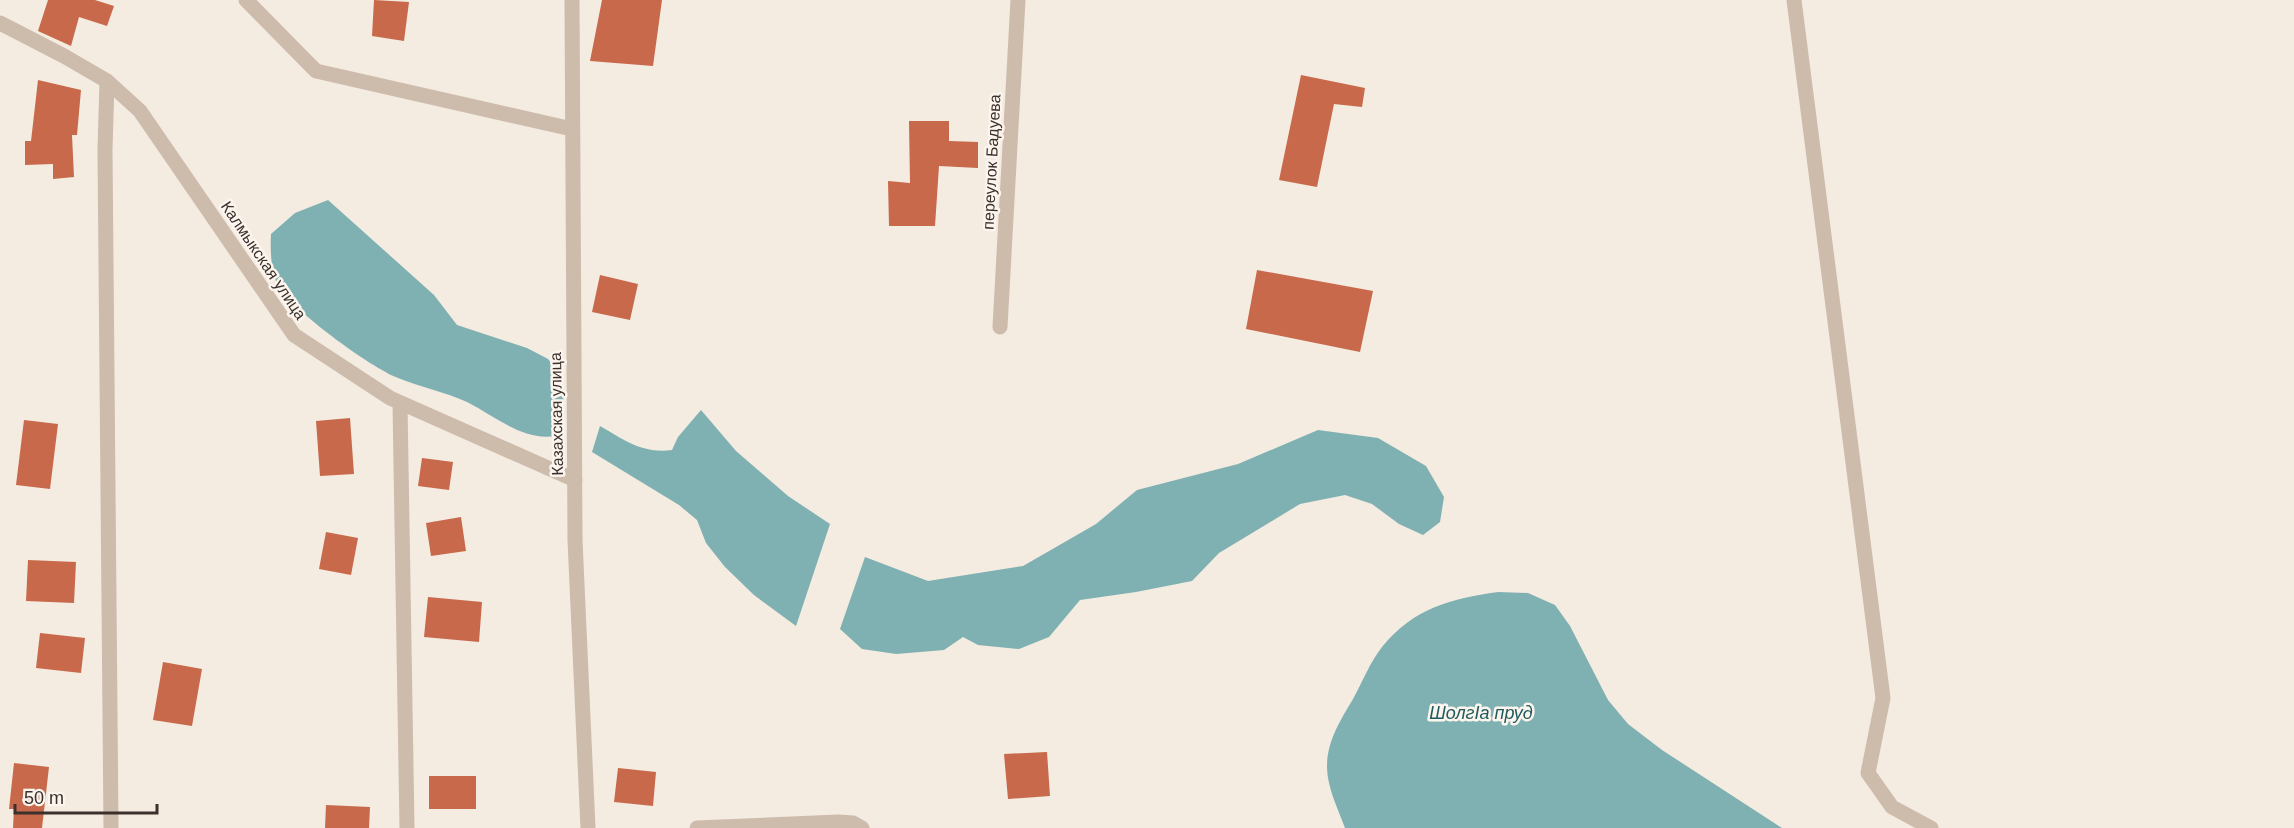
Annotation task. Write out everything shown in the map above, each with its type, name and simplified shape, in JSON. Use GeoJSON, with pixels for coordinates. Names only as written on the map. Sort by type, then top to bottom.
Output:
{"type":"FeatureCollection","features":[{"type":"Feature","properties":{"kind":"street"},"geometry":{"type":"LineString","coordinates":[[246,0],[316,71],[572,129]]}},
{"type":"Feature","properties":{"kind":"street","name":"Казахская улица"},"geometry":{"type":"LineString","coordinates":[[572,0],[575,540],[588,828]]}},
{"type":"Feature","properties":{"kind":"street","name":"переулок Бадуева"},"geometry":{"type":"LineString","coordinates":[[1000,327],[1018,0]]}},
{"type":"Feature","properties":{"kind":"street"},"geometry":{"type":"LineString","coordinates":[[1794,0],[1883,698],[1878,733],[1868,773],[1892,807],[1931,828]]}},
{"type":"Feature","properties":{"kind":"street","name":"Калмыкская улица"},"geometry":{"type":"LineString","coordinates":[[0,23],[36,40],[107,81],[140,111],[294,335],[390,398],[575,480]]}},
{"type":"Feature","properties":{"kind":"street"},"geometry":{"type":"LineString","coordinates":[[107,81],[105,150],[111,828]]}},
{"type":"Feature","properties":{"kind":"street"},"geometry":{"type":"LineString","coordinates":[[400,403],[407,828]]}},
{"type":"Feature","properties":{"kind":"street"},"geometry":{"type":"LineString","coordinates":[[697,828],[838,822],[853,823],[862,828]]}},
{"type":"Feature","properties":{"kind":"water"},"geometry":{"type":"Polygon","coordinates":[[[328,200],[434,295],[457,325],[527,348],[548,359],[558,372],[564,390],[561,426],[555,436],[543,437],[520,431],[467,402],[386,372],[336,339],[290,301],[281,291],[275,279],[271,256],[271,234],[295,213],[328,200]]]}},
{"type":"Feature","properties":{"kind":"water"},"geometry":{"type":"Polygon","coordinates":[[[701,410],[736,451],[788,496],[830,524],[796,626],[754,595],[725,567],[706,543],[697,520],[679,505],[592,452],[600,426],[643,448],[672,450],[678,437],[701,410]]]}},
{"type":"Feature","properties":{"kind":"water"},"geometry":{"type":"Polygon","coordinates":[[[1318,430],[1378,438],[1426,466],[1444,497],[1440,522],[1423,535],[1399,524],[1372,504],[1345,495],[1300,504],[1219,553],[1192,581],[1080,600],[1049,637],[1019,649],[978,645],[963,637],[944,650],[896,654],[862,649],[840,629],[865,557],[928,581],[1023,566],[1096,524],[1137,490],[1238,464],[1318,430]]]}},
{"type":"Feature","properties":{"kind":"water","name":"ШолгIа пруд"},"geometry":{"type":"Polygon","coordinates":[[[1498,592],[1528,593],[1555,605],[1570,626],[1608,700],[1628,724],[1662,750],[1782,828],[1345,828],[1329,782],[1327,767],[1329,748],[1339,723],[1378,653],[1394,634],[1420,614],[1449,602],[1498,592]]]}},
{"type":"Feature","properties":{"kind":"building"},"geometry":{"type":"Polygon","coordinates":[[[48,0],[95,0],[114,6],[107,26],[79,17],[71,46],[38,31],[48,0]]]}},
{"type":"Feature","properties":{"kind":"building"},"geometry":{"type":"Polygon","coordinates":[[[374,0],[409,2],[404,41],[372,36],[374,0]]]}},
{"type":"Feature","properties":{"kind":"building"},"geometry":{"type":"Polygon","coordinates":[[[602,0],[662,0],[653,66],[590,61],[602,0]]]}},
{"type":"Feature","properties":{"kind":"building"},"geometry":{"type":"Polygon","coordinates":[[[1301,75],[1365,88],[1362,107],[1334,104],[1317,187],[1279,180],[1301,75]]]}},
{"type":"Feature","properties":{"kind":"building"},"geometry":{"type":"Polygon","coordinates":[[[38,80],[81,90],[77,135],[72,135],[74,177],[53,179],[53,164],[25,165],[25,141],[31,141],[38,80]]]}},
{"type":"Feature","properties":{"kind":"building"},"geometry":{"type":"Polygon","coordinates":[[[909,121],[949,121],[949,141],[978,142],[978,168],[939,166],[935,226],[889,226],[888,181],[910,183],[909,121]]]}},
{"type":"Feature","properties":{"kind":"building"},"geometry":{"type":"Polygon","coordinates":[[[1257,270],[1373,291],[1360,352],[1246,329],[1257,270]]]}},
{"type":"Feature","properties":{"kind":"building"},"geometry":{"type":"Polygon","coordinates":[[[600,275],[638,284],[630,320],[592,312],[600,275]]]}},
{"type":"Feature","properties":{"kind":"building"},"geometry":{"type":"Polygon","coordinates":[[[350,418],[354,474],[320,476],[316,421],[350,418]]]}},
{"type":"Feature","properties":{"kind":"building"},"geometry":{"type":"Polygon","coordinates":[[[24,420],[58,424],[50,489],[16,485],[24,420]]]}},
{"type":"Feature","properties":{"kind":"building"},"geometry":{"type":"Polygon","coordinates":[[[422,458],[453,462],[449,490],[418,486],[422,458]]]}},
{"type":"Feature","properties":{"kind":"building"},"geometry":{"type":"Polygon","coordinates":[[[461,517],[466,551],[431,556],[426,523],[461,517]]]}},
{"type":"Feature","properties":{"kind":"building"},"geometry":{"type":"Polygon","coordinates":[[[326,532],[358,538],[351,575],[319,569],[326,532]]]}},
{"type":"Feature","properties":{"kind":"building"},"geometry":{"type":"Polygon","coordinates":[[[28,560],[76,562],[74,603],[26,601],[28,560]]]}},
{"type":"Feature","properties":{"kind":"building"},"geometry":{"type":"Polygon","coordinates":[[[428,597],[482,602],[479,642],[424,637],[428,597]]]}},
{"type":"Feature","properties":{"kind":"building"},"geometry":{"type":"Polygon","coordinates":[[[40,633],[85,638],[81,673],[36,668],[40,633]]]}},
{"type":"Feature","properties":{"kind":"building"},"geometry":{"type":"Polygon","coordinates":[[[163,662],[202,669],[192,726],[153,720],[163,662]]]}},
{"type":"Feature","properties":{"kind":"building"},"geometry":{"type":"Polygon","coordinates":[[[1047,752],[1050,796],[1008,799],[1004,754],[1047,752]]]}},
{"type":"Feature","properties":{"kind":"building"},"geometry":{"type":"Polygon","coordinates":[[[14,763],[49,767],[42,828],[13,828],[14,809],[9,809],[14,763]]]}},
{"type":"Feature","properties":{"kind":"building"},"geometry":{"type":"Polygon","coordinates":[[[618,768],[656,772],[653,806],[614,802],[618,768]]]}},
{"type":"Feature","properties":{"kind":"building"},"geometry":{"type":"Polygon","coordinates":[[[429,776],[476,776],[476,809],[429,809],[429,776]]]}},
{"type":"Feature","properties":{"kind":"building"},"geometry":{"type":"Polygon","coordinates":[[[326,805],[370,807],[369,828],[325,828],[326,805]]]}}]}
